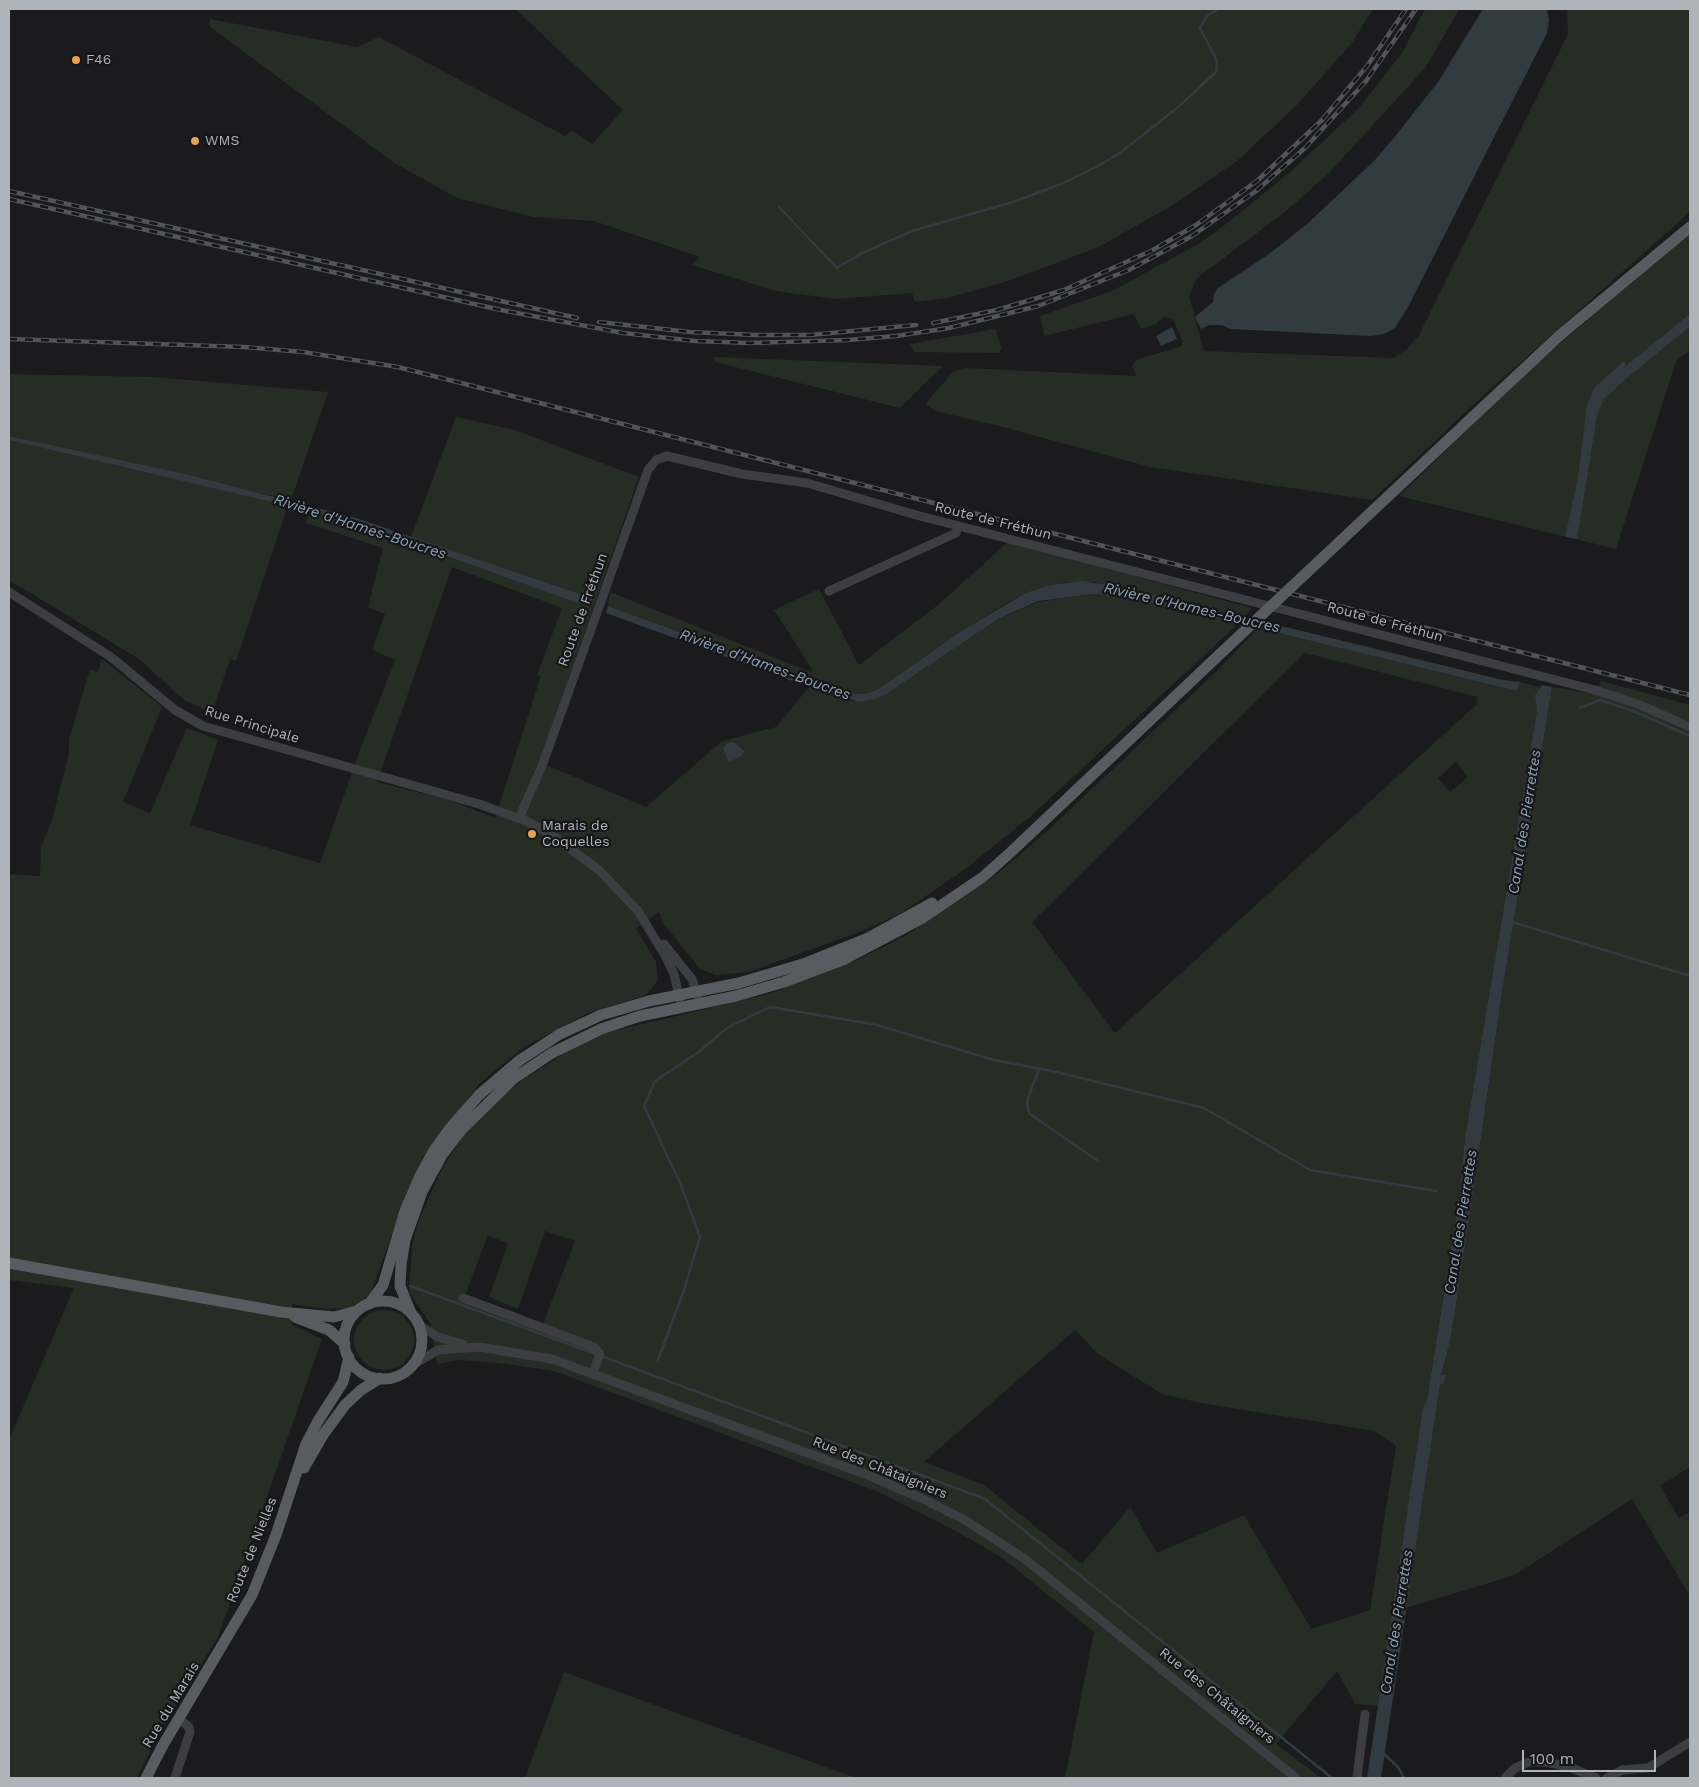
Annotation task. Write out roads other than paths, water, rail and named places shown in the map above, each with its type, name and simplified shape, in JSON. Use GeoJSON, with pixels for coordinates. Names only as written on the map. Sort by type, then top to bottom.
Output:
{"type":"FeatureCollection","features":[{"type":"Feature","properties":{"kind":"main road"},"geometry":{"type":"LineString","coordinates":[[357,1311],[348,1324],[345,1344],[349,1357],[361,1372],[380,1378],[399,1376],[414,1364],[422,1347],[419,1325],[403,1296],[400,1282],[405,1240],[431,1173],[442,1155],[469,1120],[513,1079],[566,1045],[610,1026],[736,996],[789,980],[845,959],[888,938],[936,910],[976,882],[1012,852],[1553,342],[1690,227]]}},
{"type":"Feature","properties":{"kind":"main road"},"geometry":{"type":"LineString","coordinates":[[9,1263],[281,1312],[334,1317],[357,1311],[369,1304],[383,1285],[401,1222],[424,1166],[451,1127],[485,1089],[520,1060],[568,1030],[616,1010],[783,971],[873,935],[941,898],[1040,824]]}},
{"type":"Feature","properties":{"kind":"main road"},"geometry":{"type":"LineString","coordinates":[[369,1304],[392,1302],[411,1313]]}},
{"type":"Feature","properties":{"kind":"main road"},"geometry":{"type":"LineString","coordinates":[[281,1312],[330,1330],[345,1344]]}},
{"type":"Feature","properties":{"kind":"main road","name":"Route de Nielles"},"geometry":{"type":"LineString","coordinates":[[222,1647],[258,1583],[310,1436],[346,1377],[349,1357]]}},
{"type":"Feature","properties":{"kind":"main road","name":"Route de Nielles"},"geometry":{"type":"LineString","coordinates":[[292,1490],[336,1416],[361,1390],[380,1378]]}},
{"type":"Feature","properties":{"kind":"main road","name":"Rue du Marais"},"geometry":{"type":"LineString","coordinates":[[146,1778],[179,1718],[222,1647]]}},
{"type":"Feature","properties":{"kind":"street","name":"Route de Fréthun"},"geometry":{"type":"LineString","coordinates":[[519,818],[542,766],[647,473],[657,459],[672,456],[742,474],[807,483],[958,526],[1565,682],[1627,700],[1690,727]]}},
{"type":"Feature","properties":{"kind":"street"},"geometry":{"type":"LineString","coordinates":[[829,591],[956,533],[958,526]]}},
{"type":"Feature","properties":{"kind":"street","name":"Rue Principale"},"geometry":{"type":"LineString","coordinates":[[9,592],[123,666],[175,710],[203,726],[451,795],[519,818],[550,834],[588,860],[618,889],[643,918]]}},
{"type":"Feature","properties":{"kind":"street"},"geometry":{"type":"LineString","coordinates":[[643,918],[687,970],[700,1004]]}},
{"type":"Feature","properties":{"kind":"street"},"geometry":{"type":"LineString","coordinates":[[643,918],[674,974],[681,1008]]}},
{"type":"Feature","properties":{"kind":"street"},"geometry":{"type":"LineString","coordinates":[[463,1298],[591,1345],[598,1358],[593,1373]]}},
{"type":"Feature","properties":{"kind":"street"},"geometry":{"type":"LineString","coordinates":[[419,1325],[438,1337],[480,1347]]}},
{"type":"Feature","properties":{"kind":"street","name":"Rue des Châtaigniers"},"geometry":{"type":"LineString","coordinates":[[414,1364],[438,1350],[480,1347],[535,1355],[593,1373],[870,1476],[923,1498],[965,1520],[1037,1568],[1296,1778]]}},
{"type":"Feature","properties":{"kind":"street"},"geometry":{"type":"LineString","coordinates":[[1357,1778],[1365,1714]]}},
{"type":"Feature","properties":{"kind":"street"},"geometry":{"type":"LineString","coordinates":[[175,1778],[190,1732],[188,1727],[179,1718]]}},
{"type":"Feature","properties":{"kind":"street"},"geometry":{"type":"LineString","coordinates":[[1607,1778],[1622,1770],[1648,1768],[1690,1742]]}},
{"type":"Feature","properties":{"kind":"street"},"geometry":{"type":"LineString","coordinates":[[1505,1778],[1515,1768],[1529,1762],[1546,1762],[1569,1767],[1596,1778]]}},
{"type":"Feature","properties":{"kind":"water"},"geometry":{"type":"Polygon","coordinates":[[[1483,9],[1547,9],[1549,20],[1547,33],[1408,307],[1395,328],[1384,334],[1371,336],[1230,329],[1222,325],[1209,325],[1201,329],[1195,317],[1213,302],[1214,294],[1218,288],[1269,254],[1306,225],[1374,161],[1438,82],[1483,9]]]}},
{"type":"Feature","properties":{"kind":"water"},"geometry":{"type":"Polygon","coordinates":[[[1172,327],[1177,339],[1161,346],[1156,336],[1172,327]]]}},
{"type":"Feature","properties":{"kind":"water"},"geometry":{"type":"Polygon","coordinates":[[[1624,361],[1631,374],[1604,399],[1597,415],[1577,539],[1565,537],[1578,478],[1587,404],[1595,387],[1624,361]]]}},
{"type":"Feature","properties":{"kind":"water","name":"Rivière d'Hames-Boucres"},"geometry":{"type":"Polygon","coordinates":[[[9,436],[189,475],[356,518],[592,598],[592,605],[577,603],[416,545],[310,511],[9,440],[9,436]]]}},
{"type":"Feature","properties":{"kind":"water","name":"Rivière d'Hames-Boucres"},"geometry":{"type":"Polygon","coordinates":[[[1081,581],[1111,585],[1249,618],[1243,624],[1138,600],[1094,594],[1038,601],[998,619],[879,698],[859,702],[809,687],[606,613],[608,606],[830,687],[857,694],[869,693],[880,688],[959,633],[1025,593],[1050,585],[1081,581]]]}},
{"type":"Feature","properties":{"kind":"water"},"geometry":{"type":"Polygon","coordinates":[[[1265,622],[1503,680],[1520,682],[1517,691],[1258,628],[1265,622]]]}},
{"type":"Feature","properties":{"kind":"water"},"geometry":{"type":"Polygon","coordinates":[[[1542,685],[1552,687],[1502,993],[1450,1342],[1441,1375],[1446,1375],[1444,1383],[1440,1385],[1381,1778],[1367,1778],[1423,1407],[1427,1400],[1459,1199],[1465,1138],[1537,710],[1535,695],[1542,685]]]}},
{"type":"Feature","properties":{"kind":"water"},"geometry":{"type":"Polygon","coordinates":[[[734,742],[745,752],[740,757],[729,762],[723,749],[727,743],[734,742]]]}},
{"type":"Feature","properties":{"kind":"waterway"},"geometry":{"type":"LineString","coordinates":[[779,207],[837,268],[860,254],[912,231],[1013,202],[1061,184],[1120,153],[1177,108],[1216,72],[1217,61],[1200,28],[1206,17],[1218,9]]}},
{"type":"Feature","properties":{"kind":"waterway","name":"Canal des Pierrettes"},"geometry":{"type":"LineString","coordinates":[[1619,378],[1690,320]]}},
{"type":"Feature","properties":{"kind":"waterway"},"geometry":{"type":"LineString","coordinates":[[1580,708],[1600,700],[1633,711],[1690,736]]}},
{"type":"Feature","properties":{"kind":"waterway"},"geometry":{"type":"LineString","coordinates":[[1512,922],[1690,976]]}},
{"type":"Feature","properties":{"kind":"waterway"},"geometry":{"type":"LineString","coordinates":[[658,1360],[684,1290],[700,1237],[681,1185],[644,1106],[655,1081],[700,1051],[727,1028],[770,1007],[877,1025],[994,1060],[1052,1071],[1204,1108],[1310,1170],[1436,1191]]}},
{"type":"Feature","properties":{"kind":"waterway"},"geometry":{"type":"LineString","coordinates":[[1039,1069],[1028,1098],[1027,1106],[1030,1114],[1098,1161]]}},
{"type":"Feature","properties":{"kind":"waterway"},"geometry":{"type":"LineString","coordinates":[[410,1286],[596,1354]]}},
{"type":"Feature","properties":{"kind":"waterway"},"geometry":{"type":"LineString","coordinates":[[601,1356],[985,1499],[1332,1778]]}},
{"type":"Feature","properties":{"kind":"waterway"},"geometry":{"type":"LineString","coordinates":[[1383,1753],[1398,1767],[1404,1778]]}},
{"type":"Feature","properties":{"kind":"railway"},"geometry":{"type":"LineString","coordinates":[[933,323],[997,310],[1064,290],[1153,250],[1196,225],[1258,180],[1322,120],[1367,66],[1406,9]]}},
{"type":"Feature","properties":{"kind":"railway"},"geometry":{"type":"LineString","coordinates":[[9,199],[501,310],[623,333],[695,341],[750,343],[847,340],[896,336],[949,328],[1038,306],[1129,270],[1192,236],[1256,191],[1305,148],[1366,81],[1416,9]]}},
{"type":"Feature","properties":{"kind":"railway"},"geometry":{"type":"LineString","coordinates":[[9,191],[577,318]]}},
{"type":"Feature","properties":{"kind":"railway"},"geometry":{"type":"LineString","coordinates":[[599,322],[690,332],[756,335],[810,335],[916,325]]}},
{"type":"Feature","properties":{"kind":"railway"},"geometry":{"type":"LineString","coordinates":[[9,339],[244,347],[303,352],[398,367],[1690,695]]}},
{"type":"Feature","properties":{"kind":"place","name":"F46"},"geometry":{"type":"Point","coordinates":[76,60]}},
{"type":"Feature","properties":{"kind":"place","name":"WMS"},"geometry":{"type":"Point","coordinates":[195,141]}},
{"type":"Feature","properties":{"kind":"place","name":"Marais de Coquelles"},"geometry":{"type":"Point","coordinates":[532,834]}}]}
